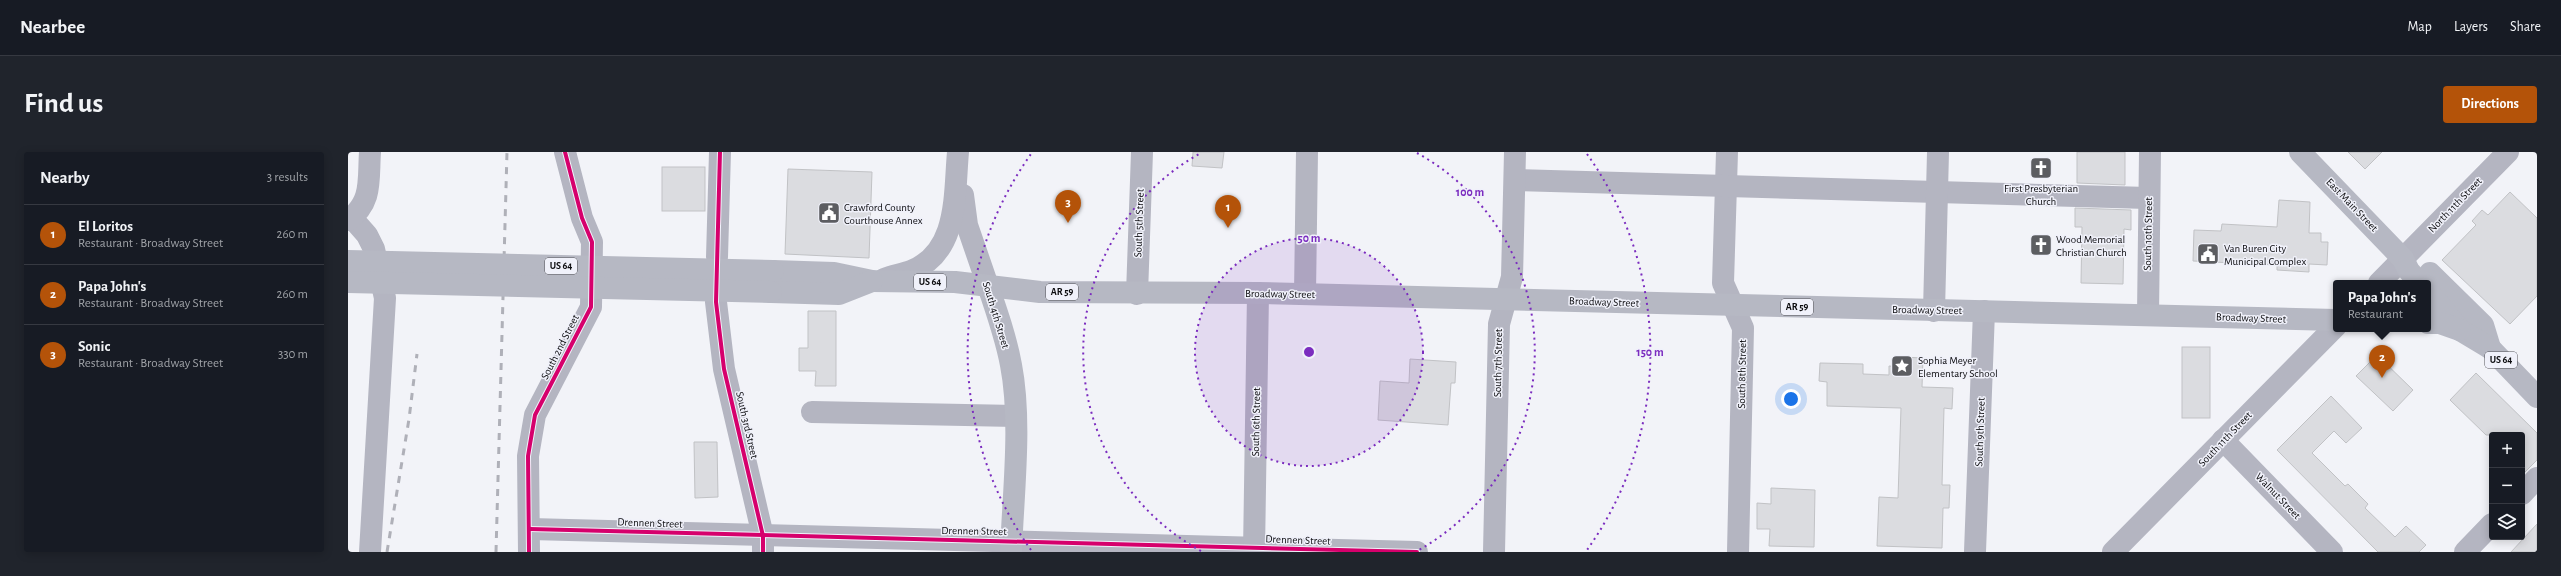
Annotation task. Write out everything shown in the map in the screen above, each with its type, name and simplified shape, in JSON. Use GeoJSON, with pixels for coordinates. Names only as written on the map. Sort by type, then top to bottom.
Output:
{"type":"FeatureCollection","features":[{"type":"Feature","properties":{"kind":"main road","name":"East Main Street"},"geometry":{"type":"LineString","coordinates":[[2300,152],[2403,259],[2409,271],[2417,280]]}},
{"type":"Feature","properties":{"kind":"main road","name":"East Main Street"},"geometry":{"type":"LineString","coordinates":[[2403,259],[2418,262],[2483,325],[2490,348]]}},
{"type":"Feature","properties":{"kind":"main road","name":"US 64"},"geometry":{"type":"LineString","coordinates":[[348,261],[772,282]]}},
{"type":"Feature","properties":{"kind":"main road","name":"Broadway Street"},"geometry":{"type":"LineString","coordinates":[[772,282],[834,273],[874,281],[955,282],[1040,292],[1137,294],[1305,294],[2333,320]]}},
{"type":"Feature","properties":{"kind":"main road","name":"US 64"},"geometry":{"type":"LineString","coordinates":[[348,282],[772,282]]}},
{"type":"Feature","properties":{"kind":"main road","name":"South 4th Street"},"geometry":{"type":"LineString","coordinates":[[988,286],[1001,322],[1011,366],[1016,416],[1011,546]]}},
{"type":"Feature","properties":{"kind":"main road","name":"East Main Street"},"geometry":{"type":"LineString","coordinates":[[2431,295],[2460,330],[2490,348],[2537,397]]}},
{"type":"Feature","properties":{"kind":"main road","name":"US 64"},"geometry":{"type":"LineString","coordinates":[[2431,323],[2440,323],[2460,330]]}},
{"type":"Feature","properties":{"kind":"street"},"geometry":{"type":"LineString","coordinates":[[370,152],[368,193],[364,204],[350,219],[367,234],[374,249],[385,298],[370,552]]}},
{"type":"Feature","properties":{"kind":"street","name":"South 2nd Street"},"geometry":{"type":"LineString","coordinates":[[529,552],[530,529],[528,456],[535,415],[591,307],[592,242],[582,218],[565,152]]}},
{"type":"Feature","properties":{"kind":"street"},"geometry":{"type":"LineString","coordinates":[[717,257],[720,152]]}},
{"type":"Feature","properties":{"kind":"street"},"geometry":{"type":"LineString","coordinates":[[874,281],[912,271],[942,247],[952,219],[958,152]]}},
{"type":"Feature","properties":{"kind":"street","name":"South 4th Street"},"geometry":{"type":"LineString","coordinates":[[958,152],[967,225],[988,286]]}},
{"type":"Feature","properties":{"kind":"street","name":"South 5th Street"},"geometry":{"type":"LineString","coordinates":[[1137,294],[1142,152]]}},
{"type":"Feature","properties":{"kind":"street"},"geometry":{"type":"LineString","coordinates":[[1305,294],[1307,152]]}},
{"type":"Feature","properties":{"kind":"street","name":"South 7th Street"},"geometry":{"type":"LineString","coordinates":[[1494,552],[1499,324],[1512,277],[1515,152]]}},
{"type":"Feature","properties":{"kind":"street","name":"South 8th Street"},"geometry":{"type":"LineString","coordinates":[[1727,152],[1724,184],[1723,283],[1743,328],[1738,552]]}},
{"type":"Feature","properties":{"kind":"street"},"geometry":{"type":"LineString","coordinates":[[1934,311],[1938,152]]}},
{"type":"Feature","properties":{"kind":"street","name":"South 10th Street"},"geometry":{"type":"LineString","coordinates":[[2148,315],[2148,198],[2150,152]]}},
{"type":"Feature","properties":{"kind":"street","name":"North 11th Street"},"geometry":{"type":"LineString","coordinates":[[2403,259],[2508,152]]}},
{"type":"Feature","properties":{"kind":"street"},"geometry":{"type":"LineString","coordinates":[[1515,180],[1724,184],[2148,198]]}},
{"type":"Feature","properties":{"kind":"street"},"geometry":{"type":"LineString","coordinates":[[2382,280],[2403,259]]}},
{"type":"Feature","properties":{"kind":"street","name":"South 6th Street"},"geometry":{"type":"LineString","coordinates":[[1254,550],[1258,293]]}},
{"type":"Feature","properties":{"kind":"street","name":"South 3rd Street"},"geometry":{"type":"LineString","coordinates":[[716,302],[724,369],[763,544]]}},
{"type":"Feature","properties":{"kind":"street","name":"South 9th Street"},"geometry":{"type":"LineString","coordinates":[[1975,552],[1984,311]]}},
{"type":"Feature","properties":{"kind":"street","name":"South 11th Street"},"geometry":{"type":"LineString","coordinates":[[2113,552],[2333,329]]}},
{"type":"Feature","properties":{"kind":"street"},"geometry":{"type":"LineString","coordinates":[[812,412],[1016,416]]}},
{"type":"Feature","properties":{"kind":"street","name":"Walnut Street"},"geometry":{"type":"LineString","coordinates":[[2223,440],[2332,552]]}},
{"type":"Feature","properties":{"kind":"street"},"geometry":{"type":"LineString","coordinates":[[2525,491],[2537,478]]}},
{"type":"Feature","properties":{"kind":"street"},"geometry":{"type":"LineString","coordinates":[[2465,552],[2489,527]]}},
{"type":"Feature","properties":{"kind":"street","name":"Drennen Street"},"geometry":{"type":"LineString","coordinates":[[530,529],[763,544],[1417,552]]}},
{"type":"Feature","properties":{"kind":"building"},"geometry":{"type":"Polygon","coordinates":[[[1193,152],[1224,152],[1222,168],[1192,166],[1193,152]]]}},
{"type":"Feature","properties":{"kind":"building"},"geometry":{"type":"Polygon","coordinates":[[[2077,152],[2125,152],[2125,185],[2077,183],[2077,152]]]}},
{"type":"Feature","properties":{"kind":"building"},"geometry":{"type":"Polygon","coordinates":[[[2348,152],[2382,152],[2365,169],[2348,152]]]}},
{"type":"Feature","properties":{"kind":"building"},"geometry":{"type":"Polygon","coordinates":[[[662,167],[705,167],[705,211],[662,211],[662,167]]]}},
{"type":"Feature","properties":{"kind":"building","name":"Crawford County Courthouse Annex"},"geometry":{"type":"Polygon","coordinates":[[[788,169],[872,172],[869,258],[785,254],[788,169]]]}},
{"type":"Feature","properties":{"kind":"building"},"geometry":{"type":"Polygon","coordinates":[[[2510,192],[2537,218],[2537,296],[2510,324],[2442,260],[2476,225],[2472,221],[2482,210],[2488,215],[2510,192]]]}},
{"type":"Feature","properties":{"kind":"building"},"geometry":{"type":"Polygon","coordinates":[[[2279,200],[2310,202],[2309,233],[2321,233],[2321,242],[2328,242],[2327,265],[2309,264],[2309,272],[2277,270],[2277,265],[2193,261],[2194,230],[2221,231],[2222,224],[2277,227],[2279,200]]]}},
{"type":"Feature","properties":{"kind":"building"},"geometry":{"type":"Polygon","coordinates":[[[2075,208],[2131,210],[2131,230],[2124,229],[2123,284],[2081,283],[2082,227],[2075,227],[2075,208]]]}},
{"type":"Feature","properties":{"kind":"building"},"geometry":{"type":"Polygon","coordinates":[[[808,311],[836,311],[836,386],[815,386],[816,371],[799,371],[799,348],[808,348],[808,311]]]}},
{"type":"Feature","properties":{"kind":"building"},"geometry":{"type":"Polygon","coordinates":[[[2182,347],[2210,347],[2210,418],[2182,418],[2182,347]]]}},
{"type":"Feature","properties":{"kind":"building"},"geometry":{"type":"Polygon","coordinates":[[[2377,355],[2413,390],[2393,411],[2356,376],[2377,355]]]}},
{"type":"Feature","properties":{"kind":"building"},"geometry":{"type":"Polygon","coordinates":[[[1901,357],[1923,358],[1922,387],[1953,388],[1952,409],[1944,408],[1942,485],[1950,485],[1949,508],[1943,508],[1942,548],[1877,546],[1879,497],[1898,498],[1901,408],[1827,406],[1827,382],[1819,381],[1820,363],[1863,364],[1863,374],[1889,375],[1889,366],[1901,367],[1901,357]]]}},
{"type":"Feature","properties":{"kind":"building"},"geometry":{"type":"Polygon","coordinates":[[[1410,359],[1456,362],[1455,383],[1451,383],[1448,425],[1378,420],[1380,381],[1409,383],[1410,359]]]}},
{"type":"Feature","properties":{"kind":"building"},"geometry":{"type":"Polygon","coordinates":[[[2476,373],[2537,433],[2537,460],[2525,472],[2525,432],[2489,432],[2489,435],[2486,435],[2450,400],[2476,373]]]}},
{"type":"Feature","properties":{"kind":"building"},"geometry":{"type":"Polygon","coordinates":[[[2331,396],[2362,428],[2346,443],[2334,431],[2312,453],[2345,486],[2348,484],[2368,504],[2365,508],[2395,537],[2406,526],[2426,545],[2419,552],[2378,552],[2277,450],[2331,396]]]}},
{"type":"Feature","properties":{"kind":"building"},"geometry":{"type":"Polygon","coordinates":[[[694,442],[717,442],[718,497],[695,498],[694,442]]]}},
{"type":"Feature","properties":{"kind":"building"},"geometry":{"type":"Polygon","coordinates":[[[1771,488],[1815,490],[1814,547],[1769,546],[1770,529],[1757,529],[1757,503],[1771,504],[1771,488]]]}},
{"type":"Feature","properties":{"kind":"building"},"geometry":{"type":"Polygon","coordinates":[[[2537,524],[2537,552],[2511,552],[2522,540],[2525,540],[2525,537],[2537,524]]]}},
{"type":"Feature","properties":{"kind":"railway"},"geometry":{"type":"LineString","coordinates":[[496,552],[507,152]]}},
{"type":"Feature","properties":{"kind":"railway"},"geometry":{"type":"LineString","coordinates":[[387,552],[409,419],[417,354]]}},
{"type":"Feature","properties":{"kind":"cycle path"},"geometry":{"type":"LineString","coordinates":[[529,552],[528,456],[535,415],[591,307],[592,242],[582,218],[565,152]]}},
{"type":"Feature","properties":{"kind":"cycle path"},"geometry":{"type":"LineString","coordinates":[[720,152],[716,302],[724,369],[763,536],[763,552]]}},
{"type":"Feature","properties":{"kind":"cycle path"},"geometry":{"type":"LineString","coordinates":[[530,529],[1417,552]]}},
{"type":"Feature","properties":{"kind":"place","name":"First Presbyterian Church"},"geometry":{"type":"Point","coordinates":[2041,168]}},
{"type":"Feature","properties":{"kind":"place","name":"Crawford County Courthouse Annex"},"geometry":{"type":"Point","coordinates":[829,213]}},
{"type":"Feature","properties":{"kind":"place","name":"Sonic"},"geometry":{"type":"Point","coordinates":[1068,223]}},
{"type":"Feature","properties":{"kind":"place","name":"El Loritos"},"geometry":{"type":"Point","coordinates":[1228,228]}},
{"type":"Feature","properties":{"kind":"place","name":"Wood Memorial Christian Church"},"geometry":{"type":"Point","coordinates":[2041,245]}},
{"type":"Feature","properties":{"kind":"place","name":"Van Buren City Municipal Complex"},"geometry":{"type":"Point","coordinates":[2208,254]}},
{"type":"Feature","properties":{"kind":"place","name":"Sophia Meyer Elementary School"},"geometry":{"type":"Point","coordinates":[1902,366]}},
{"type":"Feature","properties":{"kind":"place","name":"Papa John's"},"geometry":{"type":"Point","coordinates":[2382,378]}}]}
